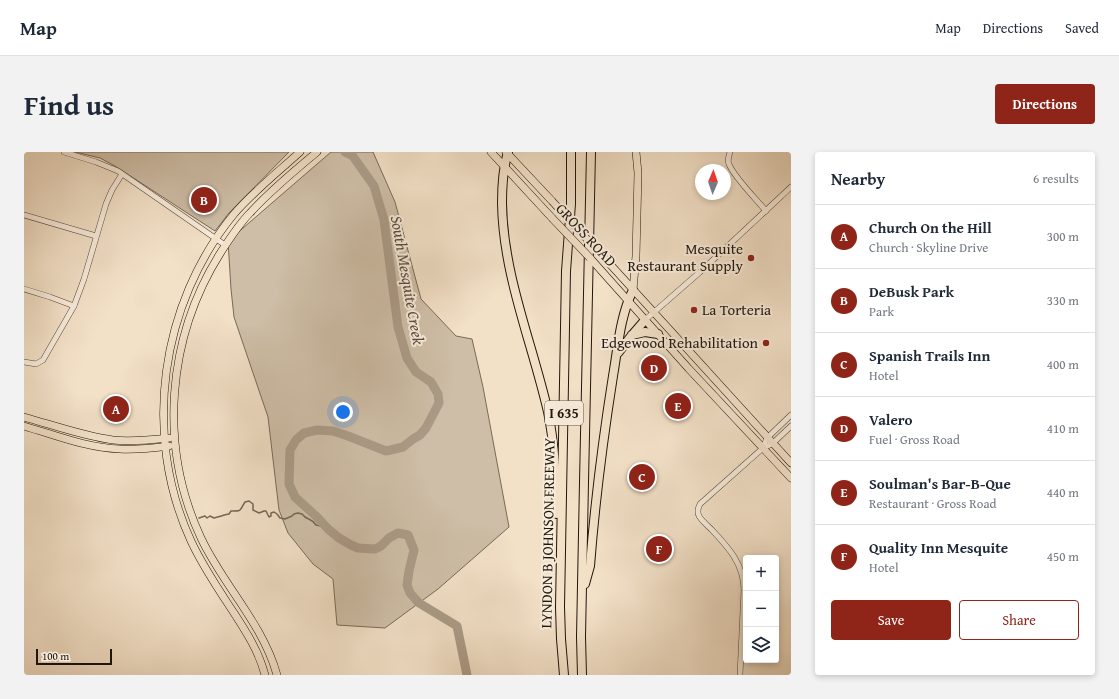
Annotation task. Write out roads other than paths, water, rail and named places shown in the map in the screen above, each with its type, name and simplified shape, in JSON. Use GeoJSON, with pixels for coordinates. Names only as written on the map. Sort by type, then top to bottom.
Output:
{"type":"FeatureCollection","features":[{"type":"Feature","properties":{"kind":"highway"},"geometry":{"type":"LineString","coordinates":[[507,152],[504,167],[502,210],[506,250],[514,291],[545,402],[554,450],[560,607]]}},
{"type":"Feature","properties":{"kind":"highway","name":"LYNDON B JOHNSON FREEWAY"},"geometry":{"type":"LineString","coordinates":[[564,675],[560,607],[566,271],[571,204],[571,152]]}},
{"type":"Feature","properties":{"kind":"highway","name":"I 635"},"geometry":{"type":"LineString","coordinates":[[582,675],[582,601],[591,152]]}},
{"type":"Feature","properties":{"kind":"highway"},"geometry":{"type":"LineString","coordinates":[[582,601],[590,566],[616,355],[624,314],[633,290]]}},
{"type":"Feature","properties":{"kind":"highway"},"geometry":{"type":"LineString","coordinates":[[616,355],[646,320]]}},
{"type":"Feature","properties":{"kind":"highway"},"geometry":{"type":"LineString","coordinates":[[632,335],[645,332],[658,334]]}},
{"type":"Feature","properties":{"kind":"main road"},"geometry":{"type":"LineString","coordinates":[[265,675],[251,640],[201,562],[181,519],[169,476],[163,406],[164,387],[172,340],[178,318],[191,283],[202,263],[216,239],[239,209],[300,152]]}},
{"type":"Feature","properties":{"kind":"main road"},"geometry":{"type":"LineString","coordinates":[[277,675],[271,656],[261,636],[210,556],[192,516],[180,475],[175,446],[175,387],[178,361],[183,341],[194,306],[211,267],[232,235],[249,213],[278,185],[317,152]]}},
{"type":"Feature","properties":{"kind":"main road","name":"GROSS ROAD"},"geometry":{"type":"LineString","coordinates":[[491,152],[607,276],[689,369],[791,478]]}},
{"type":"Feature","properties":{"kind":"main road","name":"GROSS ROAD"},"geometry":{"type":"LineString","coordinates":[[507,152],[654,312],[772,444],[791,463]]}},
{"type":"Feature","properties":{"kind":"main road"},"geometry":{"type":"LineString","coordinates":[[633,290],[636,256],[638,173],[636,152]]}},
{"type":"Feature","properties":{"kind":"main road"},"geometry":{"type":"LineString","coordinates":[[712,392],[720,385]]}},
{"type":"Feature","properties":{"kind":"main road"},"geometry":{"type":"LineString","coordinates":[[24,417],[85,434],[114,440],[132,441],[175,438]]}},
{"type":"Feature","properties":{"kind":"main road"},"geometry":{"type":"LineString","coordinates":[[24,426],[103,447],[120,449],[175,446]]}},
{"type":"Feature","properties":{"kind":"main road"},"geometry":{"type":"LineString","coordinates":[[201,562],[210,556]]}},
{"type":"Feature","properties":{"kind":"street"},"geometry":{"type":"LineString","coordinates":[[64,152],[113,168],[225,246]]}},
{"type":"Feature","properties":{"kind":"street"},"geometry":{"type":"LineString","coordinates":[[730,152],[728,164],[735,176],[766,211]]}},
{"type":"Feature","properties":{"kind":"street"},"geometry":{"type":"LineString","coordinates":[[24,362],[36,364],[44,360],[74,306],[107,201],[122,174]]}},
{"type":"Feature","properties":{"kind":"street"},"geometry":{"type":"LineString","coordinates":[[646,320],[791,187]]}},
{"type":"Feature","properties":{"kind":"street"},"geometry":{"type":"LineString","coordinates":[[24,215],[96,236]]}},
{"type":"Feature","properties":{"kind":"street"},"geometry":{"type":"LineString","coordinates":[[24,289],[74,306]]}},
{"type":"Feature","properties":{"kind":"street"},"geometry":{"type":"LineString","coordinates":[[763,448],[767,438],[791,415]]}},
{"type":"Feature","properties":{"kind":"street"},"geometry":{"type":"LineString","coordinates":[[740,675],[744,590],[741,569],[730,550],[699,516],[698,510],[700,504],[763,448],[772,444],[791,426]]}},
{"type":"Feature","properties":{"kind":"waterway","name":"South Mesquite Creek"},"geometry":{"type":"LineString","coordinates":[[345,152],[352,155],[374,186],[384,220],[398,327],[407,358],[416,372],[431,382],[438,394],[439,403],[426,428],[420,435],[403,447],[386,451],[333,431],[317,430],[304,433],[296,440],[290,450],[289,484],[295,497],[328,529],[351,545],[358,548],[375,549],[398,533],[408,535],[414,550],[407,585],[410,593],[419,603],[457,626],[467,675]]}},
{"type":"Feature","properties":{"kind":"waterway"},"geometry":{"type":"LineString","coordinates":[[199,518],[205,516],[207,518],[210,516],[214,518],[229,514],[231,511],[240,510],[245,502],[249,501],[253,504],[253,510],[259,513],[266,511],[269,517],[271,516],[271,513],[274,512],[280,518],[285,519],[298,513],[302,514],[316,525],[326,527]]}},
{"type":"Feature","properties":{"kind":"place","name":"DeBusk Park"},"geometry":{"type":"Point","coordinates":[204,200]}},
{"type":"Feature","properties":{"kind":"place","name":"Mesquite Restaurant Supply"},"geometry":{"type":"Point","coordinates":[751,258]}},
{"type":"Feature","properties":{"kind":"place","name":"La Torteria"},"geometry":{"type":"Point","coordinates":[694,310]}},
{"type":"Feature","properties":{"kind":"place","name":"Edgewood Rehabilitation"},"geometry":{"type":"Point","coordinates":[766,343]}},
{"type":"Feature","properties":{"kind":"place","name":"Valero"},"geometry":{"type":"Point","coordinates":[654,368]}},
{"type":"Feature","properties":{"kind":"place","name":"Soulman's Bar-B-Que"},"geometry":{"type":"Point","coordinates":[678,406]}},
{"type":"Feature","properties":{"kind":"place","name":"Church On the Hill"},"geometry":{"type":"Point","coordinates":[116,409]}},
{"type":"Feature","properties":{"kind":"place","name":"Spanish Trails Inn"},"geometry":{"type":"Point","coordinates":[642,477]}},
{"type":"Feature","properties":{"kind":"place","name":"Quality Inn Mesquite"},"geometry":{"type":"Point","coordinates":[659,549]}}]}
